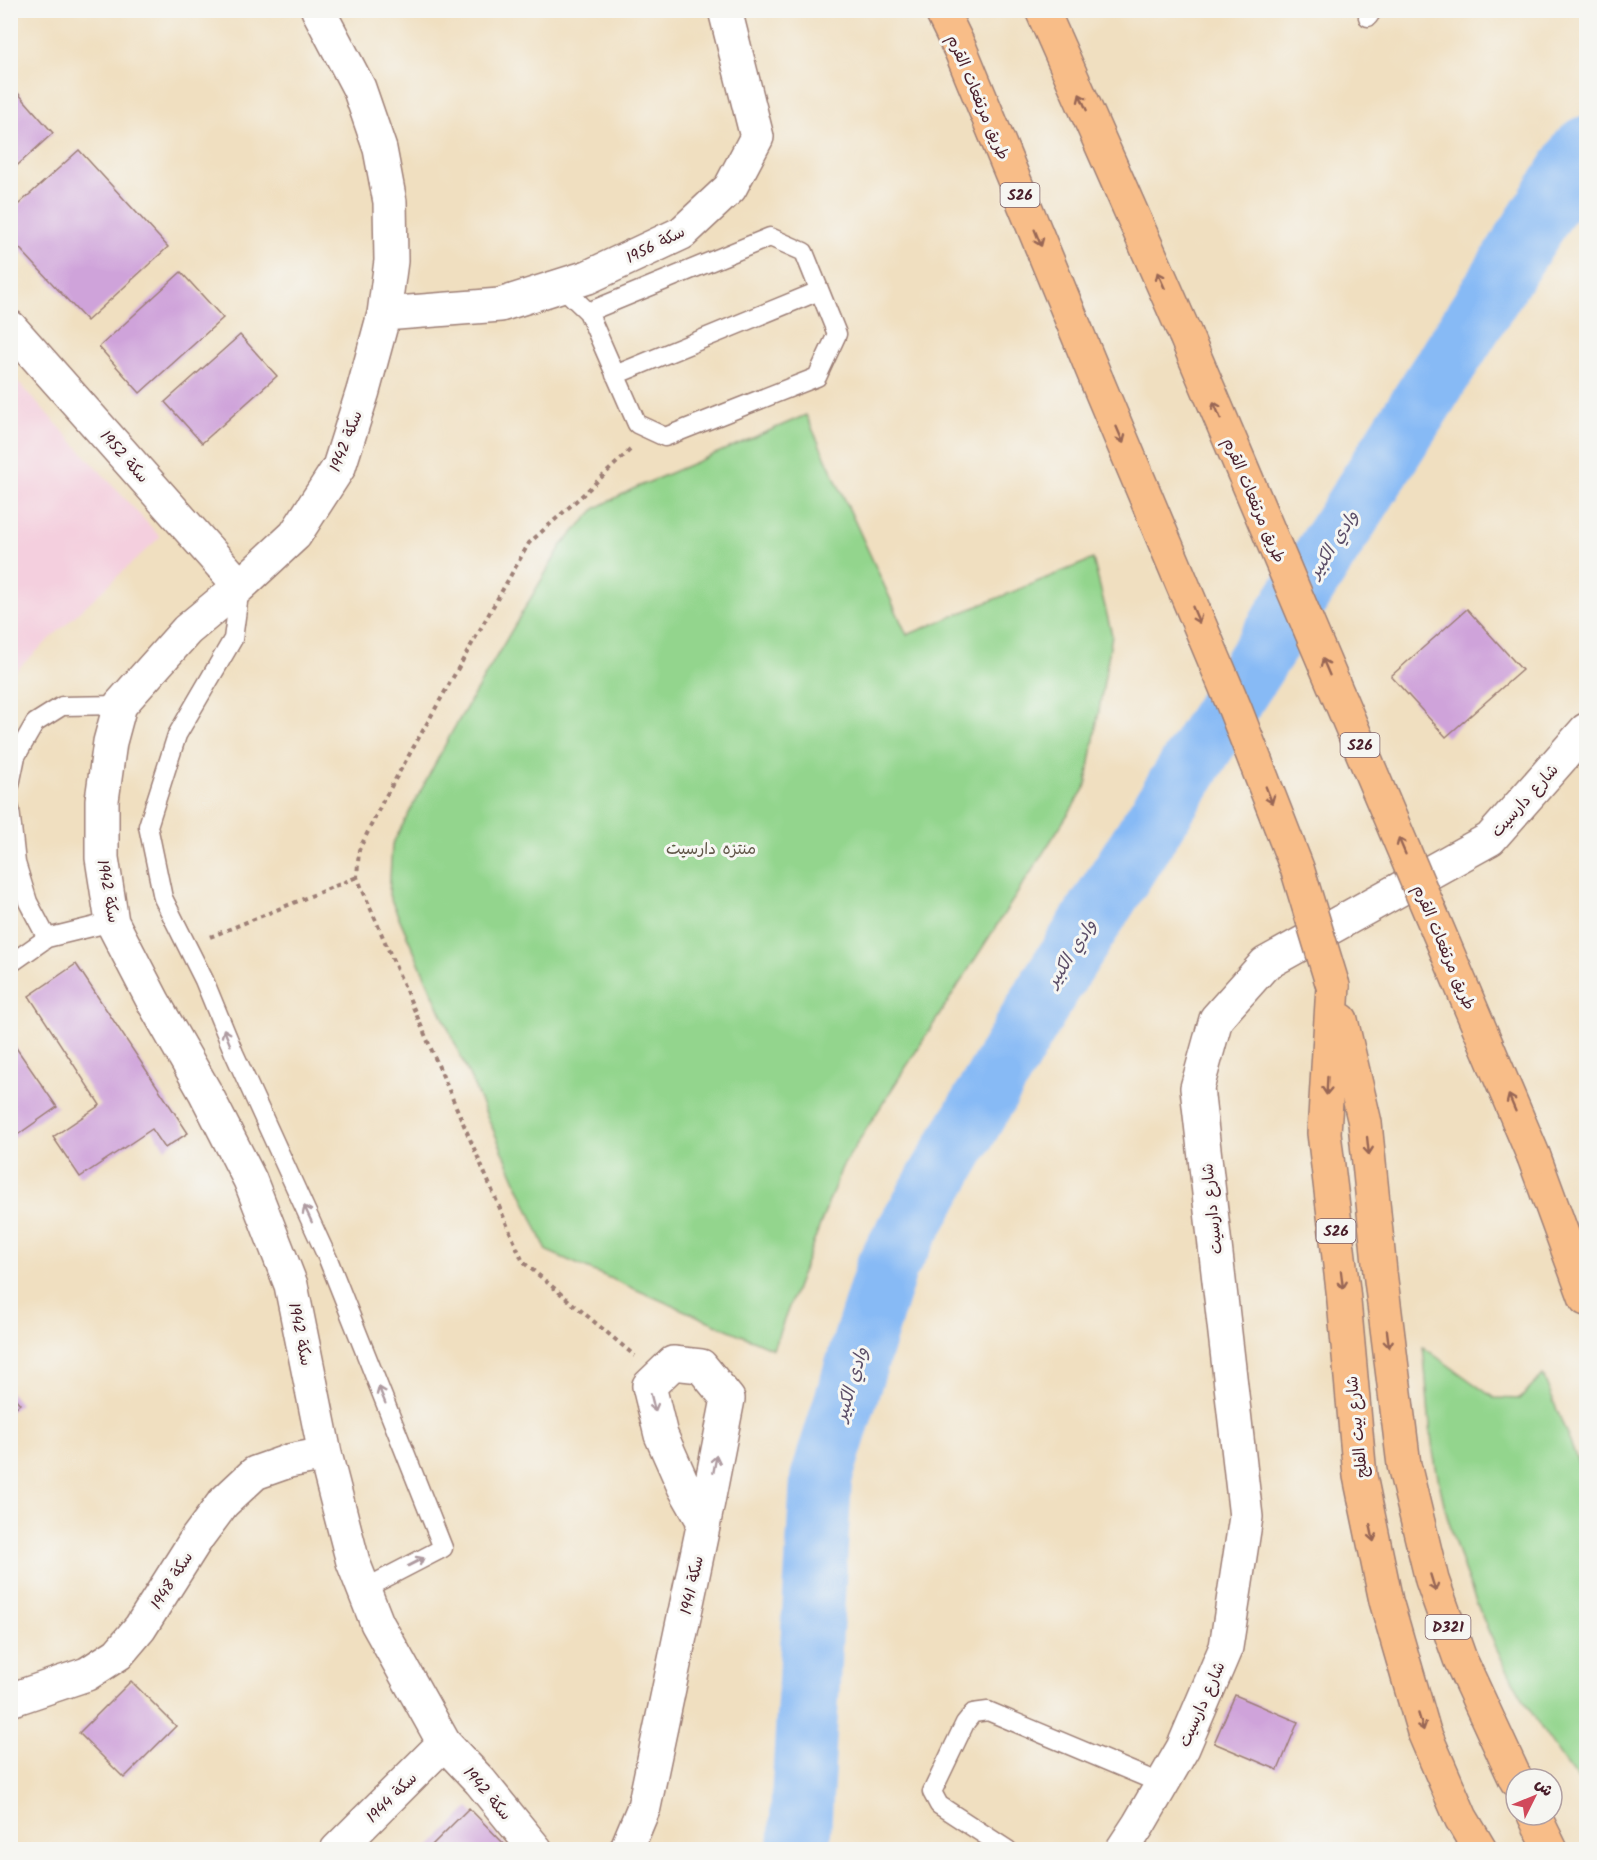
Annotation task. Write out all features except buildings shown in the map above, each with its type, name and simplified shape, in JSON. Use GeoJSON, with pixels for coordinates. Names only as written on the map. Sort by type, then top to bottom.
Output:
{"type":"FeatureCollection","features":[{"type":"Feature","properties":{"kind":"main road","name":"طريق مرتفعات القرم"},"geometry":{"type":"LineString","coordinates":[[941,10],[961,51],[1235,709],[1297,868],[1333,986]]}},
{"type":"Feature","properties":{"kind":"main road","name":"طريق مرتفعات القرم"},"geometry":{"type":"LineString","coordinates":[[1042,10],[1185,334],[1534,1157]]}},
{"type":"Feature","properties":{"kind":"main road","name":"D321"},"geometry":{"type":"LineString","coordinates":[[1333,986],[1365,1123],[1380,1272],[1404,1465],[1432,1580],[1460,1659],[1510,1767]]}},
{"type":"Feature","properties":{"kind":"main road","name":"شارع بيت الفلج"},"geometry":{"type":"LineString","coordinates":[[1333,986],[1324,1133],[1343,1290],[1360,1476],[1386,1601],[1424,1732],[1461,1818],[1480,1850]]}},
{"type":"Feature","properties":{"kind":"main road"},"geometry":{"type":"LineString","coordinates":[[1534,1157],[1587,1235]]}},
{"type":"Feature","properties":{"kind":"main road","name":"S26"},"geometry":{"type":"LineString","coordinates":[[1534,1157],[1587,1299]]}},
{"type":"Feature","properties":{"kind":"main road"},"geometry":{"type":"LineString","coordinates":[[1540,1827],[1551,1850]]}},
{"type":"Feature","properties":{"kind":"street","name":"سكة 1942"},"geometry":{"type":"LineString","coordinates":[[318,10],[358,88],[380,148],[390,202],[391,261],[384,314],[339,467],[295,535],[240,586],[187,630],[120,705],[110,742],[102,800],[102,858],[112,922],[154,1003],[205,1092],[250,1180],[291,1285],[325,1454],[353,1562],[377,1623],[444,1743],[480,1781],[536,1850]]}},
{"type":"Feature","properties":{"kind":"street","name":"سكة 1956"},"geometry":{"type":"LineString","coordinates":[[384,314],[500,305],[588,277],[682,233],[730,188],[756,137],[725,10]]}},
{"type":"Feature","properties":{"kind":"street","name":"سكة 1952"},"geometry":{"type":"LineString","coordinates":[[10,327],[240,586]]}},
{"type":"Feature","properties":{"kind":"street","name":"شارع دارسيت"},"geometry":{"type":"LineString","coordinates":[[1122,1850],[1183,1748],[1226,1647],[1246,1517],[1197,1089],[1216,1019],[1265,964],[1490,839],[1587,730]]}},
{"type":"Feature","properties":{"kind":"street","name":"سكة 1941"},"geometry":{"type":"LineString","coordinates":[[627,1850],[644,1807],[728,1399],[701,1366],[673,1363],[659,1376]]}},
{"type":"Feature","properties":{"kind":"street"},"geometry":{"type":"LineString","coordinates":[[659,1376],[649,1386],[661,1435],[684,1487],[704,1522]]}},
{"type":"Feature","properties":{"kind":"street","name":"سكة 1948"},"geometry":{"type":"LineString","coordinates":[[10,1700],[87,1674],[118,1654],[140,1628],[197,1538],[223,1503],[255,1473],[289,1461],[325,1454]]}},
{"type":"Feature","properties":{"kind":"street","name":"سكة 1944"},"geometry":{"type":"LineString","coordinates":[[337,1850],[444,1743]]}},
{"type":"Feature","properties":{"kind":"lane"},"geometry":{"type":"LineString","coordinates":[[561,286],[588,312],[637,424],[665,437],[817,377],[837,334],[804,252],[770,237],[588,312]]}},
{"type":"Feature","properties":{"kind":"lane"},"geometry":{"type":"LineString","coordinates":[[615,375],[819,291]]}},
{"type":"Feature","properties":{"kind":"lane"},"geometry":{"type":"LineString","coordinates":[[240,586],[233,639],[177,735],[148,826],[163,898],[204,980],[234,1053],[328,1259],[443,1548],[364,1588]]}},
{"type":"Feature","properties":{"kind":"lane"},"geometry":{"type":"LineString","coordinates":[[10,785],[16,756],[35,723],[62,706],[120,705]]}},
{"type":"Feature","properties":{"kind":"lane"},"geometry":{"type":"LineString","coordinates":[[10,809],[16,863],[28,902],[47,938]]}},
{"type":"Feature","properties":{"kind":"lane"},"geometry":{"type":"LineString","coordinates":[[10,964],[47,938],[112,922]]}},
{"type":"Feature","properties":{"kind":"lane"},"geometry":{"type":"LineString","coordinates":[[1008,1850],[939,1805],[932,1792],[965,1723],[973,1713],[987,1711],[1162,1784]]}},
{"type":"Feature","properties":{"kind":"path"},"geometry":{"type":"LineString","coordinates":[[650,430],[529,543],[383,801],[359,850],[357,877],[523,1263],[659,1376]]}},
{"type":"Feature","properties":{"kind":"path"},"geometry":{"type":"LineString","coordinates":[[187,946],[357,877]]}},
{"type":"Feature","properties":{"kind":"shaded area"},"geometry":{"type":"Polygon","coordinates":[[[11,374],[160,537],[11,675],[11,374]]]}},
{"type":"Feature","properties":{"kind":"green space","name":"منتزه دارسيت"},"geometry":{"type":"Polygon","coordinates":[[[806,415],[907,635],[1093,559],[1112,635],[1086,786],[842,1167],[773,1349],[547,1251],[389,895],[392,845],[453,730],[562,545],[596,508],[633,489],[806,415]]]}},
{"type":"Feature","properties":{"kind":"green space"},"geometry":{"type":"Polygon","coordinates":[[[1423,1347],[1494,1398],[1520,1399],[1543,1375],[1586,1482],[1586,1790],[1558,1753],[1510,1675],[1471,1590],[1456,1547],[1434,1457],[1423,1347]]]}},
{"type":"Feature","properties":{"kind":"waterway","name":"وادي الكبير"},"geometry":{"type":"LineString","coordinates":[[799,1850],[821,1479],[887,1266],[1047,991],[1586,147]]}}]}
